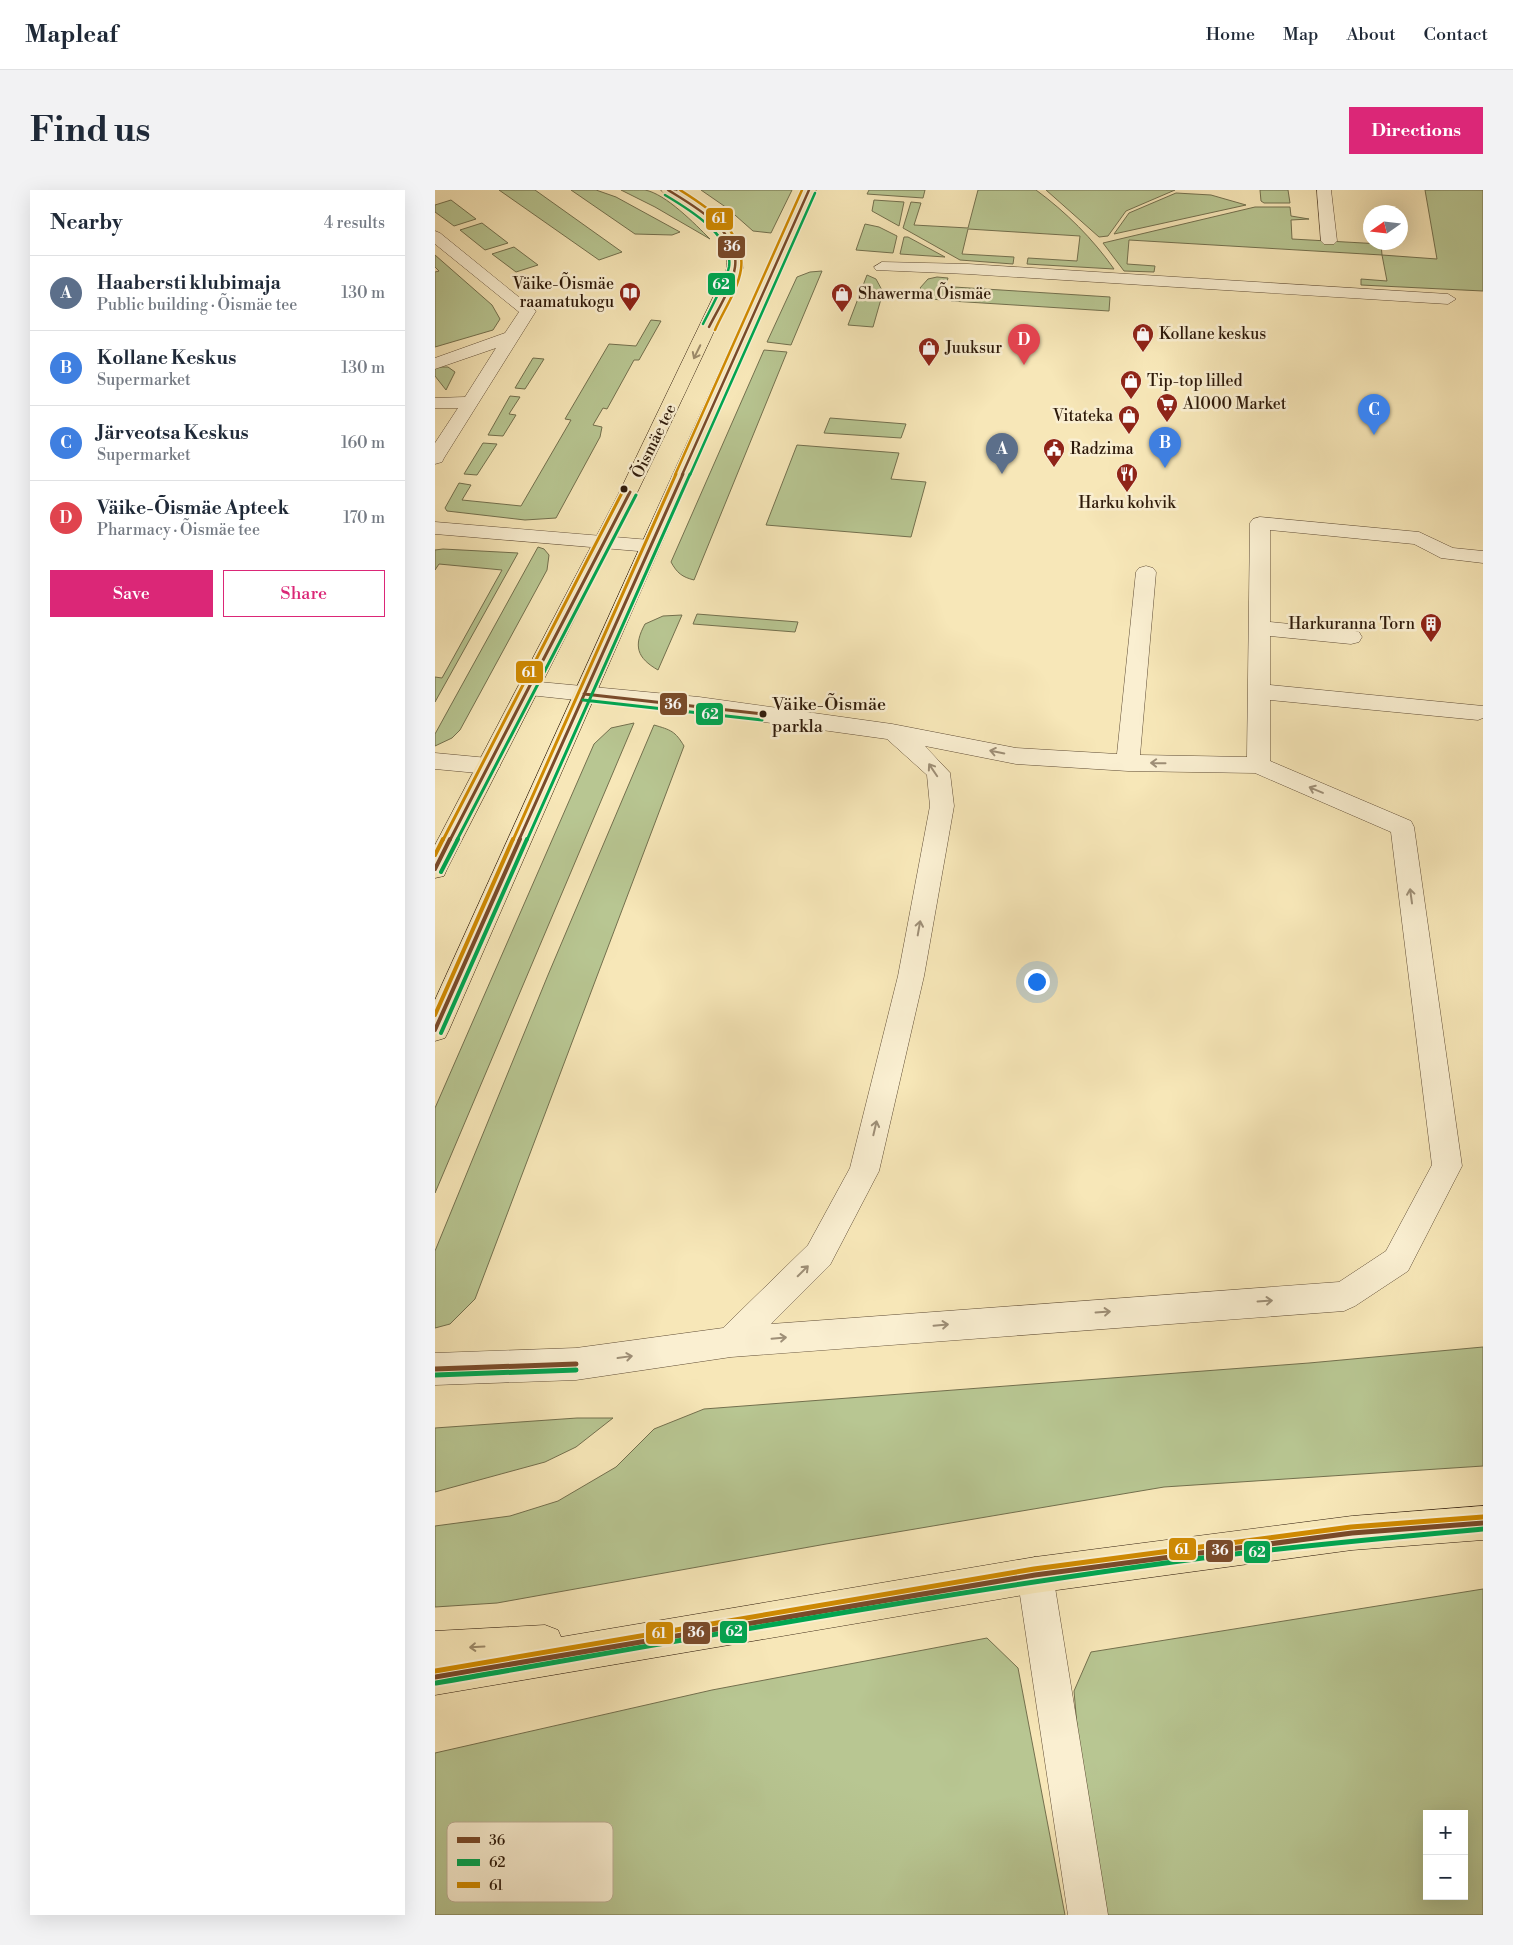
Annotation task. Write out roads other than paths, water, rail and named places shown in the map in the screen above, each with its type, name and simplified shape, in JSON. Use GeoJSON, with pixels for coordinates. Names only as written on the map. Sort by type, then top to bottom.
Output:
{"type":"FeatureCollection","features":[{"type":"Feature","properties":{"kind":"main road","name":"Õismäe tee"},"geometry":{"type":"LineString","coordinates":[[435,869],[604,543],[702,342],[737,259],[730,239],[702,213],[669,190]]}},
{"type":"Feature","properties":{"kind":"main road","name":"Õismäe tee"},"geometry":{"type":"LineString","coordinates":[[435,1030],[809,190]]}},
{"type":"Feature","properties":{"kind":"main road"},"geometry":{"type":"LineString","coordinates":[[435,1678],[666,1636],[1035,1575],[1352,1533],[1483,1523]]}},
{"type":"Feature","properties":{"kind":"main road"},"geometry":{"type":"LineString","coordinates":[[435,1649],[666,1636]]}},
{"type":"Feature","properties":{"kind":"street"},"geometry":{"type":"LineString","coordinates":[[1324,190],[1329,241]]}},
{"type":"Feature","properties":{"kind":"street"},"geometry":{"type":"LineString","coordinates":[[435,236],[529,311],[469,402],[435,458]]}},
{"type":"Feature","properties":{"kind":"street"},"geometry":{"type":"LineString","coordinates":[[882,267],[968,269],[1448,299]]}},
{"type":"Feature","properties":{"kind":"street"},"geometry":{"type":"LineString","coordinates":[[435,364],[513,336]]}},
{"type":"Feature","properties":{"kind":"street"},"geometry":{"type":"LineString","coordinates":[[435,403],[469,402]]}},
{"type":"Feature","properties":{"kind":"street"},"geometry":{"type":"LineString","coordinates":[[1258,765],[1260,523],[1419,538],[1448,554],[1483,556]]}},
{"type":"Feature","properties":{"kind":"street"},"geometry":{"type":"LineString","coordinates":[[435,528],[650,546]]}},
{"type":"Feature","properties":{"kind":"street"},"geometry":{"type":"LineString","coordinates":[[1128,763],[1146,572]]}},
{"type":"Feature","properties":{"kind":"street"},"geometry":{"type":"LineString","coordinates":[[1259,628],[1351,637]]}},
{"type":"Feature","properties":{"kind":"street"},"geometry":{"type":"LineString","coordinates":[[435,1369],[577,1364],[731,1342],[1343,1296],[1397,1261],[1447,1166],[1402,827],[1258,765],[1128,763],[1015,756],[892,732],[680,703],[529,688]]}},
{"type":"Feature","properties":{"kind":"street"},"geometry":{"type":"LineString","coordinates":[[1259,691],[1479,712]]}},
{"type":"Feature","properties":{"kind":"street"},"geometry":{"type":"LineString","coordinates":[[731,1342],[819,1255],[864,1171],[911,976],[941,806],[937,773],[923,757],[892,732]]}},
{"type":"Feature","properties":{"kind":"street"},"geometry":{"type":"LineString","coordinates":[[435,761],[488,766]]}},
{"type":"Feature","properties":{"kind":"street"},"geometry":{"type":"LineString","coordinates":[[1035,1575],[1088,1915]]}},
{"type":"Feature","properties":{"kind":"place","name":"Väike-Õismäe raamatukogu"},"geometry":{"type":"Point","coordinates":[630,312]}},
{"type":"Feature","properties":{"kind":"place","name":"Shawerma Õismäe"},"geometry":{"type":"Point","coordinates":[842,313]}},
{"type":"Feature","properties":{"kind":"place","name":"Kollane keskus"},"geometry":{"type":"Point","coordinates":[1143,353]}},
{"type":"Feature","properties":{"kind":"place","name":"Väike-Õismäe Apteek"},"geometry":{"type":"Point","coordinates":[1024,365]}},
{"type":"Feature","properties":{"kind":"place","name":"Juuksur"},"geometry":{"type":"Point","coordinates":[929,367]}},
{"type":"Feature","properties":{"kind":"place","name":"Tip-top lilled"},"geometry":{"type":"Point","coordinates":[1131,400]}},
{"type":"Feature","properties":{"kind":"place","name":"A1000 Market"},"geometry":{"type":"Point","coordinates":[1167,423]}},
{"type":"Feature","properties":{"kind":"place","name":"Vitateka"},"geometry":{"type":"Point","coordinates":[1129,435]}},
{"type":"Feature","properties":{"kind":"place","name":"Järveotsa Keskus"},"geometry":{"type":"Point","coordinates":[1374,435]}},
{"type":"Feature","properties":{"kind":"place","name":"Radzima"},"geometry":{"type":"Point","coordinates":[1054,468]}},
{"type":"Feature","properties":{"kind":"place","name":"Kollane Keskus"},"geometry":{"type":"Point","coordinates":[1165,468]}},
{"type":"Feature","properties":{"kind":"place","name":"Haabersti klubimaja"},"geometry":{"type":"Point","coordinates":[1002,474]}},
{"type":"Feature","properties":{"kind":"place","name":"Harku kohvik"},"geometry":{"type":"Point","coordinates":[1127,493]}},
{"type":"Feature","properties":{"kind":"place","name":"Harkuranna Torn"},"geometry":{"type":"Point","coordinates":[1431,643]}},
{"type":"Feature","properties":{"kind":"place","name":"Väike-Õismäe parkla"},"geometry":{"type":"Point","coordinates":[763,714]}}]}
